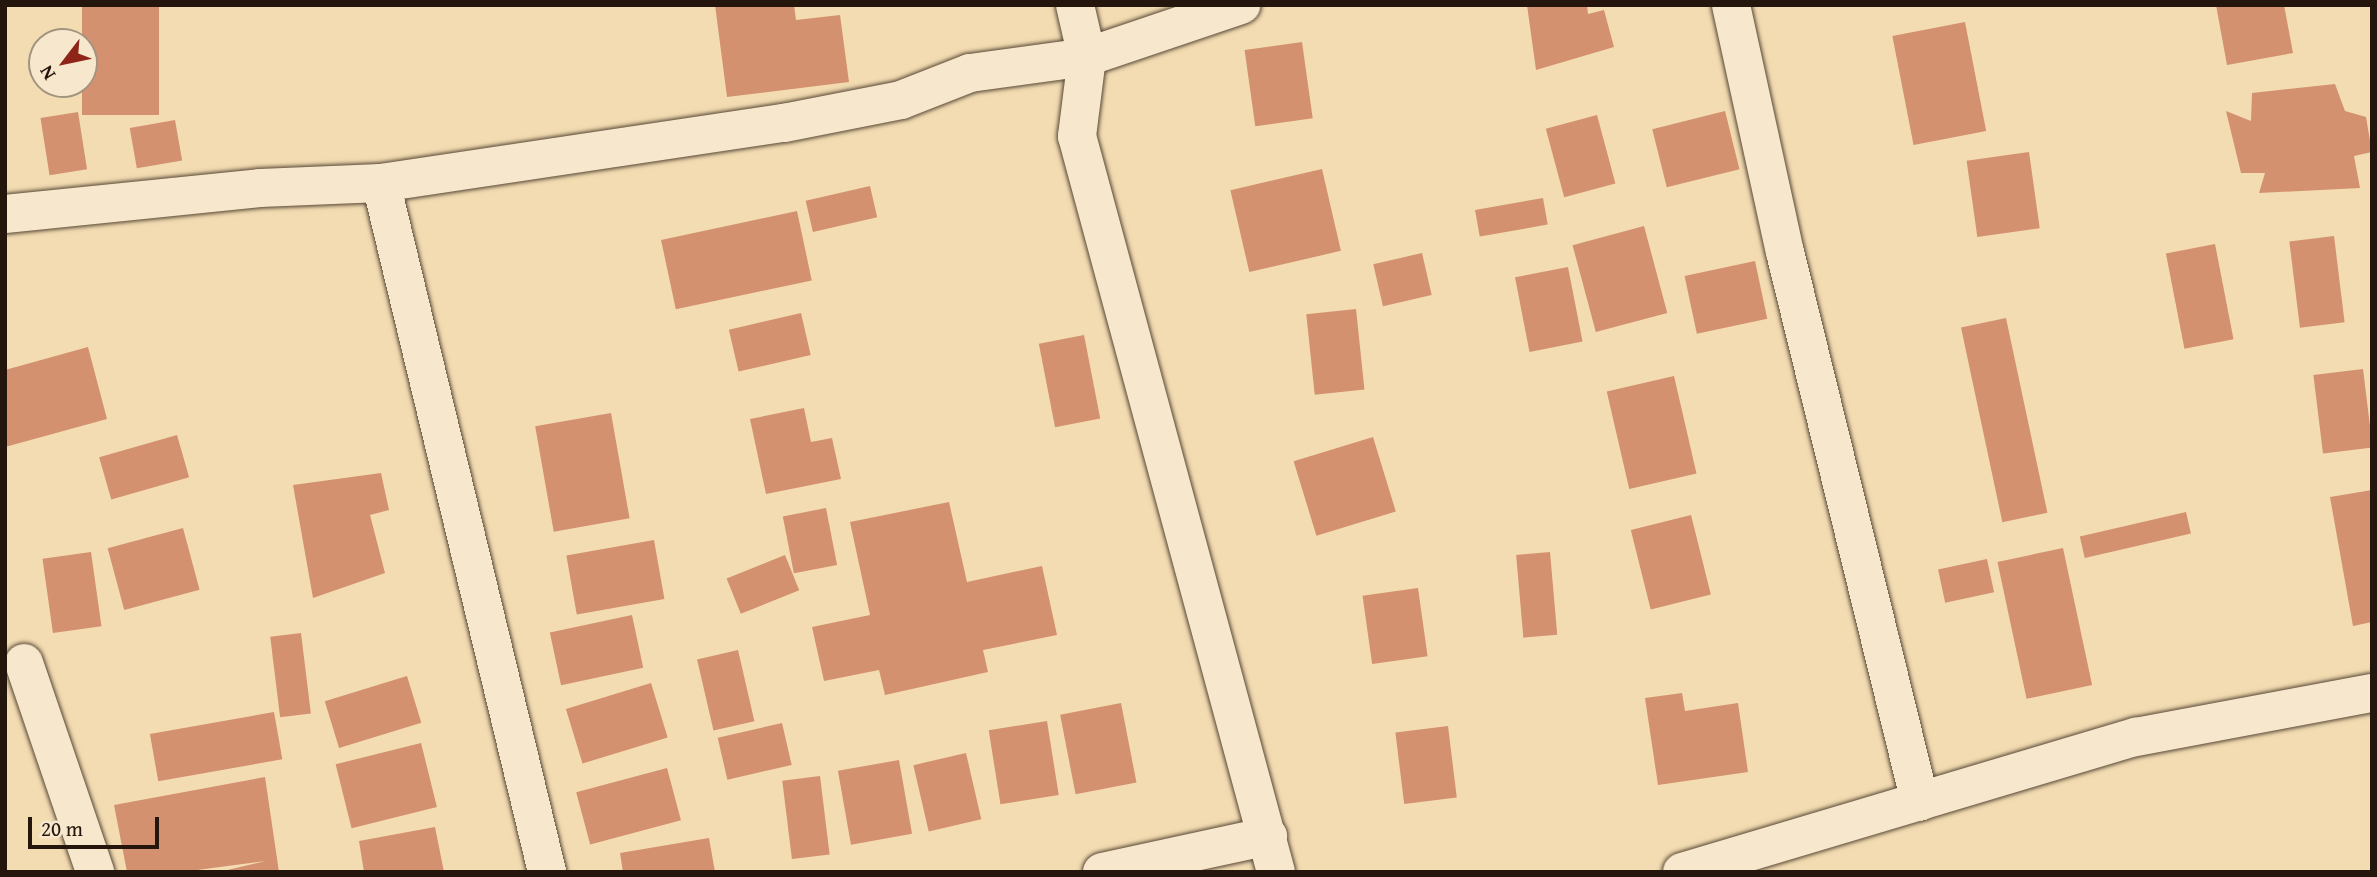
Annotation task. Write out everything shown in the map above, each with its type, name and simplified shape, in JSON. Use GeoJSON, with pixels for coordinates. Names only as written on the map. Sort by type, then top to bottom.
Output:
{"type":"FeatureCollection","features":[{"type":"Feature","properties":{"kind":"street"},"geometry":{"type":"LineString","coordinates":[[1075,5],[1087,57],[1077,136],[1272,854],[1102,872]]}},
{"type":"Feature","properties":{"kind":"street"},"geometry":{"type":"LineString","coordinates":[[5,214],[260,188],[381,183],[784,123],[901,100],[970,73],[1087,57],[1241,5]]}},
{"type":"Feature","properties":{"kind":"street"},"geometry":{"type":"LineString","coordinates":[[1731,5],[1785,252],[1920,802]]}},
{"type":"Feature","properties":{"kind":"street"},"geometry":{"type":"LineString","coordinates":[[381,183],[547,872]]}},
{"type":"Feature","properties":{"kind":"street"},"geometry":{"type":"LineString","coordinates":[[24,663],[95,872]]}},
{"type":"Feature","properties":{"kind":"street"},"geometry":{"type":"LineString","coordinates":[[1682,872],[2136,737],[2372,693]]}},
{"type":"Feature","properties":{"kind":"building"},"geometry":{"type":"Polygon","coordinates":[[[82,5],[159,5],[159,115],[82,115],[82,98],[98,98],[98,28],[82,28],[82,5]]]}},
{"type":"Feature","properties":{"kind":"building"},"geometry":{"type":"Polygon","coordinates":[[[715,5],[794,5],[796,20],[840,15],[849,82],[727,97],[715,5]]]}},
{"type":"Feature","properties":{"kind":"building"},"geometry":{"type":"Polygon","coordinates":[[[1527,5],[1587,5],[1588,14],[1604,10],[1614,47],[1536,70],[1527,5]]]}},
{"type":"Feature","properties":{"kind":"building"},"geometry":{"type":"Polygon","coordinates":[[[2216,5],[2284,5],[2293,53],[2227,65],[2216,5]]]}},
{"type":"Feature","properties":{"kind":"building"},"geometry":{"type":"Polygon","coordinates":[[[1965,22],[1986,131],[1914,145],[1892,36],[1965,22]]]}},
{"type":"Feature","properties":{"kind":"building"},"geometry":{"type":"Polygon","coordinates":[[[1302,42],[1313,118],[1255,126],[1245,50],[1302,42]]]}},
{"type":"Feature","properties":{"kind":"building"},"geometry":{"type":"Polygon","coordinates":[[[2335,84],[2345,111],[2366,117],[2372,152],[2354,156],[2360,188],[2259,193],[2265,173],[2241,173],[2226,111],[2251,121],[2252,93],[2335,84]]]}},
{"type":"Feature","properties":{"kind":"building"},"geometry":{"type":"Polygon","coordinates":[[[1725,111],[1740,169],[1667,187],[1652,129],[1725,111]]]}},
{"type":"Feature","properties":{"kind":"building"},"geometry":{"type":"Polygon","coordinates":[[[78,112],[87,169],[50,175],[40,118],[78,112]]]}},
{"type":"Feature","properties":{"kind":"building"},"geometry":{"type":"Polygon","coordinates":[[[1597,115],[1615,184],[1564,197],[1546,129],[1597,115]]]}},
{"type":"Feature","properties":{"kind":"building"},"geometry":{"type":"Polygon","coordinates":[[[175,120],[182,160],[137,168],[130,128],[175,120]]]}},
{"type":"Feature","properties":{"kind":"building"},"geometry":{"type":"Polygon","coordinates":[[[2029,152],[2040,228],[1977,237],[1967,161],[2029,152]]]}},
{"type":"Feature","properties":{"kind":"building"},"geometry":{"type":"Polygon","coordinates":[[[1322,169],[1341,251],[1249,272],[1230,190],[1322,169]]]}},
{"type":"Feature","properties":{"kind":"building"},"geometry":{"type":"Polygon","coordinates":[[[870,186],[877,217],[813,232],[806,201],[870,186]]]}},
{"type":"Feature","properties":{"kind":"building"},"geometry":{"type":"Polygon","coordinates":[[[1543,198],[1548,225],[1480,237],[1475,210],[1543,198]]]}},
{"type":"Feature","properties":{"kind":"building"},"geometry":{"type":"Polygon","coordinates":[[[797,211],[812,280],[676,309],[661,240],[797,211]]]}},
{"type":"Feature","properties":{"kind":"building"},"geometry":{"type":"Polygon","coordinates":[[[1644,226],[1667,313],[1596,332],[1573,245],[1644,226]]]}},
{"type":"Feature","properties":{"kind":"building"},"geometry":{"type":"Polygon","coordinates":[[[2334,236],[2345,322],[2300,328],[2289,241],[2334,236]]]}},
{"type":"Feature","properties":{"kind":"building"},"geometry":{"type":"Polygon","coordinates":[[[2215,244],[2234,339],[2184,349],[2166,254],[2215,244]]]}},
{"type":"Feature","properties":{"kind":"building"},"geometry":{"type":"Polygon","coordinates":[[[1422,253],[1432,295],[1383,306],[1373,264],[1422,253]]]}},
{"type":"Feature","properties":{"kind":"building"},"geometry":{"type":"Polygon","coordinates":[[[1755,261],[1767,319],[1697,334],[1685,276],[1755,261]]]}},
{"type":"Feature","properties":{"kind":"building"},"geometry":{"type":"Polygon","coordinates":[[[1568,267],[1583,342],[1529,352],[1515,277],[1568,267]]]}},
{"type":"Feature","properties":{"kind":"building"},"geometry":{"type":"Polygon","coordinates":[[[1356,309],[1364,390],[1315,395],[1306,314],[1356,309]]]}},
{"type":"Feature","properties":{"kind":"building"},"geometry":{"type":"Polygon","coordinates":[[[801,313],[811,355],[739,372],[729,330],[801,313]]]}},
{"type":"Feature","properties":{"kind":"building"},"geometry":{"type":"Polygon","coordinates":[[[2006,318],[2047,513],[2002,522],[1961,328],[2006,318]]]}},
{"type":"Feature","properties":{"kind":"building"},"geometry":{"type":"Polygon","coordinates":[[[1084,335],[1100,418],[1055,427],[1039,344],[1084,335]]]}},
{"type":"Feature","properties":{"kind":"building"},"geometry":{"type":"Polygon","coordinates":[[[88,347],[107,419],[5,447],[5,370],[88,347]]]}},
{"type":"Feature","properties":{"kind":"building"},"geometry":{"type":"Polygon","coordinates":[[[2363,369],[2372,447],[2323,454],[2313,375],[2363,369]]]}},
{"type":"Feature","properties":{"kind":"building"},"geometry":{"type":"Polygon","coordinates":[[[1674,376],[1696,473],[1629,489],[1607,392],[1674,376]]]}},
{"type":"Feature","properties":{"kind":"building"},"geometry":{"type":"Polygon","coordinates":[[[804,408],[811,442],[832,438],[841,479],[766,494],[750,419],[804,408]]]}},
{"type":"Feature","properties":{"kind":"building"},"geometry":{"type":"Polygon","coordinates":[[[611,413],[630,518],[554,532],[535,426],[611,413]]]}},
{"type":"Feature","properties":{"kind":"building"},"geometry":{"type":"Polygon","coordinates":[[[177,435],[189,477],[111,500],[99,457],[177,435]]]}},
{"type":"Feature","properties":{"kind":"building"},"geometry":{"type":"Polygon","coordinates":[[[1373,437],[1396,512],[1316,536],[1294,461],[1373,437]]]}},
{"type":"Feature","properties":{"kind":"building"},"geometry":{"type":"Polygon","coordinates":[[[381,473],[389,510],[370,515],[385,573],[313,598],[293,485],[381,473]]]}},
{"type":"Feature","properties":{"kind":"building"},"geometry":{"type":"Polygon","coordinates":[[[2372,490],[2372,622],[2353,626],[2330,497],[2372,490]]]}},
{"type":"Feature","properties":{"kind":"building"},"geometry":{"type":"Polygon","coordinates":[[[949,502],[967,582],[1042,566],[1057,635],[983,650],[988,672],[885,695],[879,670],[824,681],[812,627],[870,615],[850,522],[949,502]]]}},
{"type":"Feature","properties":{"kind":"building"},"geometry":{"type":"Polygon","coordinates":[[[826,508],[837,565],[794,573],[783,516],[826,508]]]}},
{"type":"Feature","properties":{"kind":"building"},"geometry":{"type":"Polygon","coordinates":[[[2186,512],[2191,533],[2085,558],[2080,537],[2186,512]]]}},
{"type":"Feature","properties":{"kind":"building"},"geometry":{"type":"Polygon","coordinates":[[[1691,515],[1711,595],[1651,610],[1631,530],[1691,515]]]}},
{"type":"Feature","properties":{"kind":"building"},"geometry":{"type":"Polygon","coordinates":[[[183,528],[200,590],[124,610],[108,548],[183,528]]]}},
{"type":"Feature","properties":{"kind":"building"},"geometry":{"type":"Polygon","coordinates":[[[654,540],[664,599],[577,615],[566,555],[654,540]]]}},
{"type":"Feature","properties":{"kind":"building"},"geometry":{"type":"Polygon","coordinates":[[[2063,548],[2092,685],[2027,699],[1997,562],[2063,548]]]}},
{"type":"Feature","properties":{"kind":"building"},"geometry":{"type":"Polygon","coordinates":[[[91,552],[101,626],[53,633],[42,559],[91,552]]]}},
{"type":"Feature","properties":{"kind":"building"},"geometry":{"type":"Polygon","coordinates":[[[1550,552],[1557,635],[1523,638],[1516,555],[1550,552]]]}},
{"type":"Feature","properties":{"kind":"building"},"geometry":{"type":"Polygon","coordinates":[[[785,555],[799,590],[741,614],[727,579],[785,555]]]}},
{"type":"Feature","properties":{"kind":"building"},"geometry":{"type":"Polygon","coordinates":[[[1987,559],[1994,592],[1945,603],[1938,569],[1987,559]]]}},
{"type":"Feature","properties":{"kind":"building"},"geometry":{"type":"Polygon","coordinates":[[[1418,588],[1428,656],[1372,664],[1363,596],[1418,588]]]}},
{"type":"Feature","properties":{"kind":"building"},"geometry":{"type":"Polygon","coordinates":[[[632,615],[643,668],[561,685],[550,632],[632,615]]]}},
{"type":"Feature","properties":{"kind":"building"},"geometry":{"type":"Polygon","coordinates":[[[301,633],[311,713],[280,717],[270,637],[301,633]]]}},
{"type":"Feature","properties":{"kind":"building"},"geometry":{"type":"Polygon","coordinates":[[[738,650],[754,721],[713,731],[697,659],[738,650]]]}},
{"type":"Feature","properties":{"kind":"building"},"geometry":{"type":"Polygon","coordinates":[[[407,676],[421,723],[339,748],[325,701],[407,676]]]}},
{"type":"Feature","properties":{"kind":"building"},"geometry":{"type":"Polygon","coordinates":[[[651,683],[668,738],[583,764],[566,709],[651,683]]]}},
{"type":"Feature","properties":{"kind":"building"},"geometry":{"type":"Polygon","coordinates":[[[1682,693],[1685,711],[1738,703],[1748,772],[1658,785],[1645,698],[1682,693]]]}},
{"type":"Feature","properties":{"kind":"building"},"geometry":{"type":"Polygon","coordinates":[[[1121,703],[1136,783],[1076,794],[1060,715],[1121,703]]]}},
{"type":"Feature","properties":{"kind":"building"},"geometry":{"type":"Polygon","coordinates":[[[274,712],[282,759],[158,781],[150,734],[274,712]]]}},
{"type":"Feature","properties":{"kind":"building"},"geometry":{"type":"Polygon","coordinates":[[[1047,721],[1059,795],[1000,804],[989,730],[1047,721]]]}},
{"type":"Feature","properties":{"kind":"building"},"geometry":{"type":"Polygon","coordinates":[[[782,723],[792,765],[727,780],[718,738],[782,723]]]}},
{"type":"Feature","properties":{"kind":"building"},"geometry":{"type":"Polygon","coordinates":[[[1448,726],[1457,797],[1404,804],[1395,732],[1448,726]]]}},
{"type":"Feature","properties":{"kind":"building"},"geometry":{"type":"Polygon","coordinates":[[[421,743],[437,807],[352,828],[336,764],[421,743]]]}},
{"type":"Feature","properties":{"kind":"building"},"geometry":{"type":"Polygon","coordinates":[[[966,753],[981,819],[929,831],[913,765],[966,753]]]}},
{"type":"Feature","properties":{"kind":"building"},"geometry":{"type":"Polygon","coordinates":[[[899,760],[912,834],[851,845],[838,771],[899,760]]]}},
{"type":"Feature","properties":{"kind":"building"},"geometry":{"type":"Polygon","coordinates":[[[667,768],[681,820],[590,844],[576,792],[667,768]]]}},
{"type":"Feature","properties":{"kind":"building"},"geometry":{"type":"Polygon","coordinates":[[[820,776],[830,854],[792,859],[782,781],[820,776]]]}},
{"type":"Feature","properties":{"kind":"building"},"geometry":{"type":"Polygon","coordinates":[[[265,777],[279,872],[219,872],[266,861],[182,872],[127,872],[114,805],[265,777]]]}},
{"type":"Feature","properties":{"kind":"building"},"geometry":{"type":"Polygon","coordinates":[[[435,827],[444,872],[364,872],[359,841],[435,827]]]}},
{"type":"Feature","properties":{"kind":"building"},"geometry":{"type":"Polygon","coordinates":[[[709,838],[715,872],[623,872],[620,853],[709,838]]]}}]}
